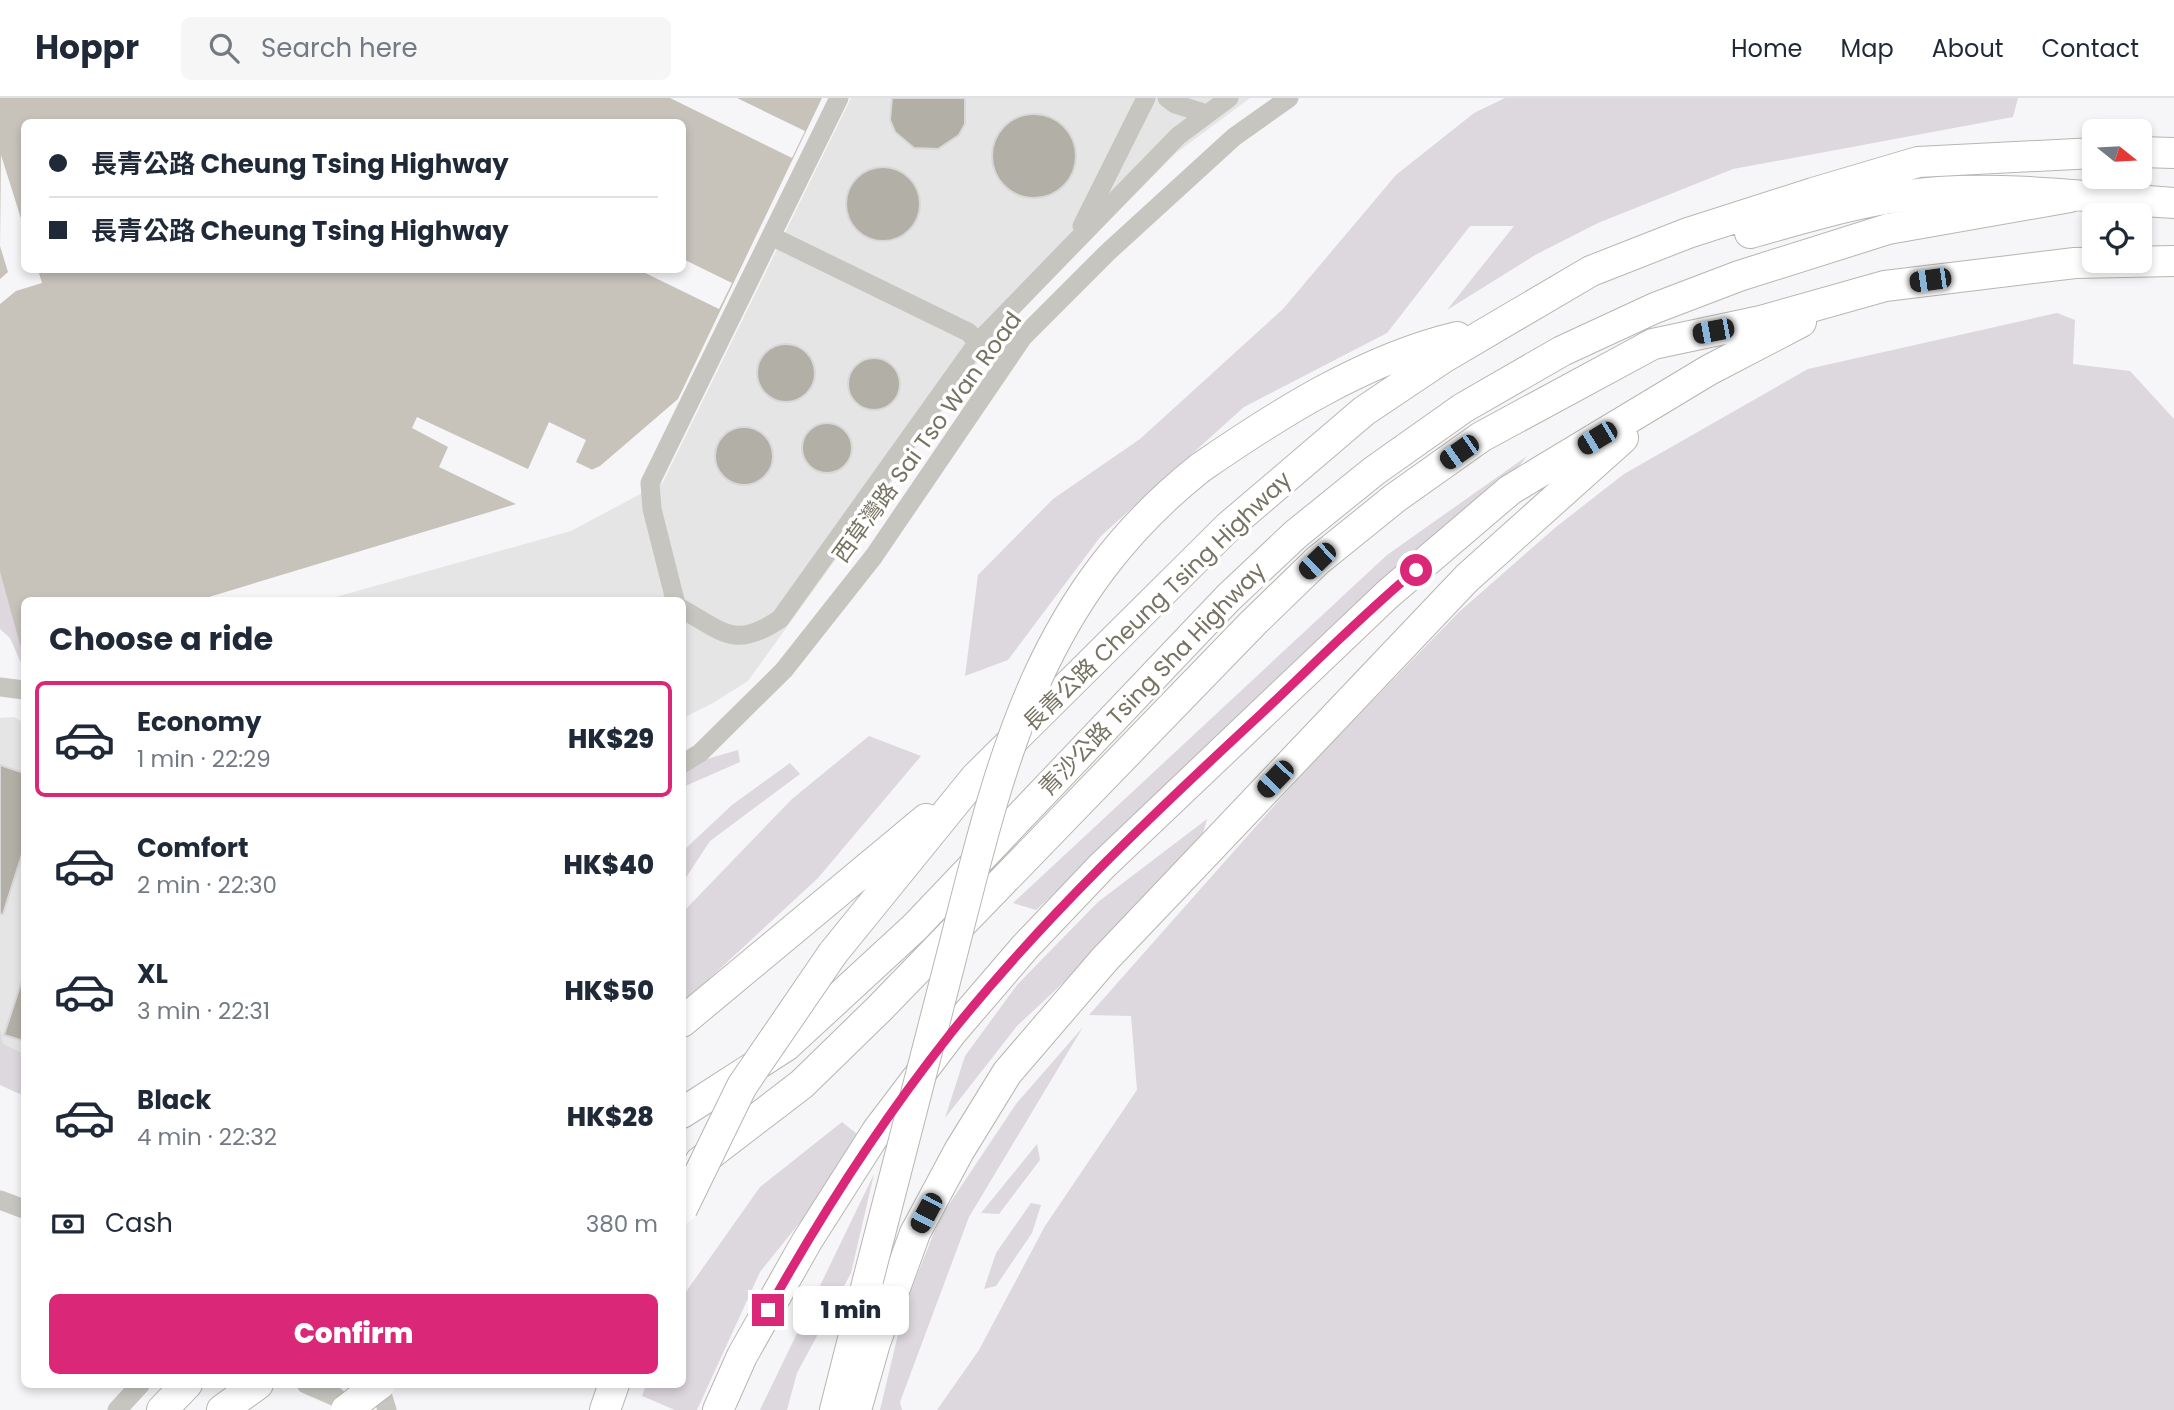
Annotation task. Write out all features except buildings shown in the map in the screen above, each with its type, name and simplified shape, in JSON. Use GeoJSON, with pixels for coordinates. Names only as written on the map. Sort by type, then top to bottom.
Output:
{"type":"FeatureCollection","features":[{"type":"Feature","properties":{"kind":"highway"},"geometry":{"type":"LineString","coordinates":[[2152,152],[2174,153]]}},
{"type":"Feature","properties":{"kind":"highway","name":"長青公路 Cheung Tsing Highway"},"geometry":{"type":"LineString","coordinates":[[686,1201],[742,1086],[802,995],[975,778],[1228,527],[1364,411],[1489,330],[1591,271],[1640,250],[1918,162],[2082,154]]}},
{"type":"Feature","properties":{"kind":"highway"},"geometry":{"type":"LineString","coordinates":[[1640,250],[1730,238],[1821,214],[1913,195],[2009,192],[2174,203]]}},
{"type":"Feature","properties":{"kind":"highway","name":"青沙公路 Tsing Sha Highway"},"geometry":{"type":"LineString","coordinates":[[686,1110],[786,1046],[915,928],[1228,598],[1296,534],[1374,471],[1462,408],[1562,351],[1655,308],[1739,276],[1888,229],[2070,197]]}},
{"type":"Feature","properties":{"kind":"highway"},"geometry":{"type":"LineString","coordinates":[[718,1410],[742,1356],[807,1241],[877,1131],[952,1032],[1025,947],[1112,856],[1388,594],[1510,490],[1683,385],[1849,298],[1885,286],[1989,272],[2075,263],[2174,261]]}},
{"type":"Feature","properties":{"kind":"highway","name":"青沙公路 Tsing Sha Highway"},"geometry":{"type":"LineString","coordinates":[[686,1171],[738,1135],[831,1056],[1253,623],[1317,561],[1395,498],[1480,437],[1653,344],[1849,298]]}},
{"type":"Feature","properties":{"kind":"highway"},"geometry":{"type":"LineString","coordinates":[[835,1410],[1000,775],[1042,665],[1093,577],[1133,528],[1161,500],[1200,468],[1258,429],[1345,380],[1433,343],[1489,330]]}},
{"type":"Feature","properties":{"kind":"highway"},"geometry":{"type":"LineString","coordinates":[[856,1410],[875,1343],[915,1233],[959,1151],[1007,1073],[1104,960],[1467,578],[1683,385]]}},
{"type":"Feature","properties":{"kind":"highway"},"geometry":{"type":"LineString","coordinates":[[686,1019],[975,778]]}},
{"type":"Feature","properties":{"kind":"highway"},"geometry":{"type":"LineString","coordinates":[[162,1410],[183,1388]]}},
{"type":"Feature","properties":{"kind":"highway"},"geometry":{"type":"LineString","coordinates":[[222,1410],[252,1388]]}},
{"type":"Feature","properties":{"kind":"highway"},"geometry":{"type":"LineString","coordinates":[[347,1410],[374,1388]]}},
{"type":"Feature","properties":{"kind":"highway"},"geometry":{"type":"LineString","coordinates":[[605,1410],[613,1388]]}},
{"type":"Feature","properties":{"kind":"street"},"geometry":{"type":"LineString","coordinates":[[674,597],[652,509],[650,483],[839,98]]}},
{"type":"Feature","properties":{"kind":"street"},"geometry":{"type":"LineString","coordinates":[[1072,246],[1146,98]]}},
{"type":"Feature","properties":{"kind":"street"},"geometry":{"type":"LineString","coordinates":[[1167,98],[1175,104],[1207,114]]}},
{"type":"Feature","properties":{"kind":"street"},"geometry":{"type":"LineString","coordinates":[[686,611],[727,634],[739,636],[757,634],[780,619],[978,342],[1178,136],[1229,98]]}},
{"type":"Feature","properties":{"kind":"street","name":"西草灣路 Sai Tso Wan Road"},"geometry":{"type":"LineString","coordinates":[[686,762],[700,753],[784,670],[874,556],[1023,337],[1108,252],[1234,137],[1289,98]]}},
{"type":"Feature","properties":{"kind":"street"},"geometry":{"type":"LineString","coordinates":[[771,236],[968,332],[978,342]]}},
{"type":"Feature","properties":{"kind":"street"},"geometry":{"type":"LineString","coordinates":[[0,687],[21,690]]}},
{"type":"Feature","properties":{"kind":"street"},"geometry":{"type":"LineString","coordinates":[[0,1200],[21,1208]]}},
{"type":"Feature","properties":{"kind":"street"},"geometry":{"type":"LineString","coordinates":[[117,1410],[137,1388]]}},
{"type":"Feature","properties":{"kind":"street"},"geometry":{"type":"LineString","coordinates":[[315,1388],[336,1397],[347,1410]]}},
{"type":"Feature","properties":{"kind":"street"},"geometry":{"type":"LineString","coordinates":[[380,1388],[387,1410]]}},
{"type":"Feature","properties":{"kind":"shaded area"},"geometry":{"type":"Polygon","coordinates":[[[0,98],[822,98],[678,399],[600,466],[516,504],[209,597],[21,597],[21,648],[0,572],[0,98]]]}},
{"type":"Feature","properties":{"kind":"shaded area"},"geometry":{"type":"Polygon","coordinates":[[[851,98],[1250,98],[1176,153],[1001,330],[748,681],[713,703],[686,716],[686,597],[336,597],[571,531],[663,482],[851,98]]]}},
{"type":"Feature","properties":{"kind":"shaded area"},"geometry":{"type":"Polygon","coordinates":[[[1505,98],[2018,98],[2013,117],[1733,169],[1598,223],[1535,255],[1447,310],[1514,226],[1470,226],[1387,333],[1244,407],[1101,536],[1008,660],[965,676],[978,575],[1053,499],[1140,439],[1283,309],[1396,175],[1474,113],[1505,98]]]}},
{"type":"Feature","properties":{"kind":"shaded area"},"geometry":{"type":"Polygon","coordinates":[[[2057,313],[2075,320],[2073,364],[2130,371],[2174,419],[2174,1410],[937,1410],[979,1350],[1045,1226],[1137,1090],[1131,1016],[1089,1015],[1313,762],[1459,612],[1556,527],[1624,474],[1808,369],[2057,313]]]}},
{"type":"Feature","properties":{"kind":"shaded area"},"geometry":{"type":"Polygon","coordinates":[[[1527,456],[1497,494],[1036,910],[1013,903],[1387,555],[1527,456]]]}},
{"type":"Feature","properties":{"kind":"shaded area"},"geometry":{"type":"Polygon","coordinates":[[[0,572],[21,645],[21,663],[10,638],[0,629],[0,572]]]}},
{"type":"Feature","properties":{"kind":"shaded area"},"geometry":{"type":"Polygon","coordinates":[[[14,717],[21,721],[21,1064],[0,1056],[0,718],[14,717]]]}},
{"type":"Feature","properties":{"kind":"shaded area"},"geometry":{"type":"Polygon","coordinates":[[[869,736],[921,756],[818,878],[686,1000],[686,909],[792,799],[869,736]]]}},
{"type":"Feature","properties":{"kind":"shaded area"},"geometry":{"type":"Polygon","coordinates":[[[738,750],[740,762],[686,786],[686,765],[738,750]]]}},
{"type":"Feature","properties":{"kind":"shaded area"},"geometry":{"type":"Polygon","coordinates":[[[790,763],[800,774],[710,841],[686,877],[686,848],[732,805],[790,763]]]}},
{"type":"Feature","properties":{"kind":"shaded area"},"geometry":{"type":"Polygon","coordinates":[[[1207,819],[1201,840],[1113,936],[1017,1026],[945,1118],[965,1056],[1017,985],[1098,902],[1207,819]]]}},
{"type":"Feature","properties":{"kind":"shaded area"},"geometry":{"type":"Polygon","coordinates":[[[1083,1027],[969,1217],[900,1402],[902,1410],[880,1410],[905,1305],[940,1218],[1016,1104],[1083,1027]]]}},
{"type":"Feature","properties":{"kind":"shaded area"},"geometry":{"type":"Polygon","coordinates":[[[0,1030],[3,1044],[21,1053],[21,1095],[0,1085],[0,1030]]]}},
{"type":"Feature","properties":{"kind":"shaded area"},"geometry":{"type":"Polygon","coordinates":[[[842,1122],[857,1134],[825,1191],[760,1272],[697,1410],[675,1410],[642,1396],[645,1388],[686,1388],[686,1292],[760,1187],[842,1122]]]}},
{"type":"Feature","properties":{"kind":"shaded area"},"geometry":{"type":"Polygon","coordinates":[[[1037,1144],[1040,1160],[999,1214],[981,1213],[1037,1144]]]}},
{"type":"Feature","properties":{"kind":"shaded area"},"geometry":{"type":"Polygon","coordinates":[[[874,1174],[851,1273],[797,1373],[787,1410],[760,1410],[874,1174]]]}},
{"type":"Feature","properties":{"kind":"shaded area"},"geometry":{"type":"Polygon","coordinates":[[[1031,1203],[1041,1205],[1032,1233],[996,1286],[984,1289],[996,1253],[1031,1203]]]}},
{"type":"Feature","properties":{"kind":"pier"},"geometry":{"type":"Polygon","coordinates":[[[670,98],[737,98],[805,131],[792,158],[670,98]]]}},
{"type":"Feature","properties":{"kind":"pier"},"geometry":{"type":"Polygon","coordinates":[[[1,155],[21,218],[21,273],[39,273],[42,283],[16,291],[0,304],[0,279],[8,272],[0,246],[1,155]]]}},
{"type":"Feature","properties":{"kind":"pier"},"geometry":{"type":"Polygon","coordinates":[[[686,260],[732,283],[719,309],[645,273],[686,273],[686,260]]]}},
{"type":"Feature","properties":{"kind":"pier"},"geometry":{"type":"Polygon","coordinates":[[[417,417],[528,469],[549,422],[586,440],[576,462],[597,472],[520,506],[439,467],[448,447],[412,428],[417,417]]]}},
{"type":"Feature","properties":{"kind":"route"},"geometry":{"type":"LineString","coordinates":[[768,1310],[807,1241],[877,1131],[952,1032],[1025,947],[1102,866],[1221,751],[1416,570]]}}]}
